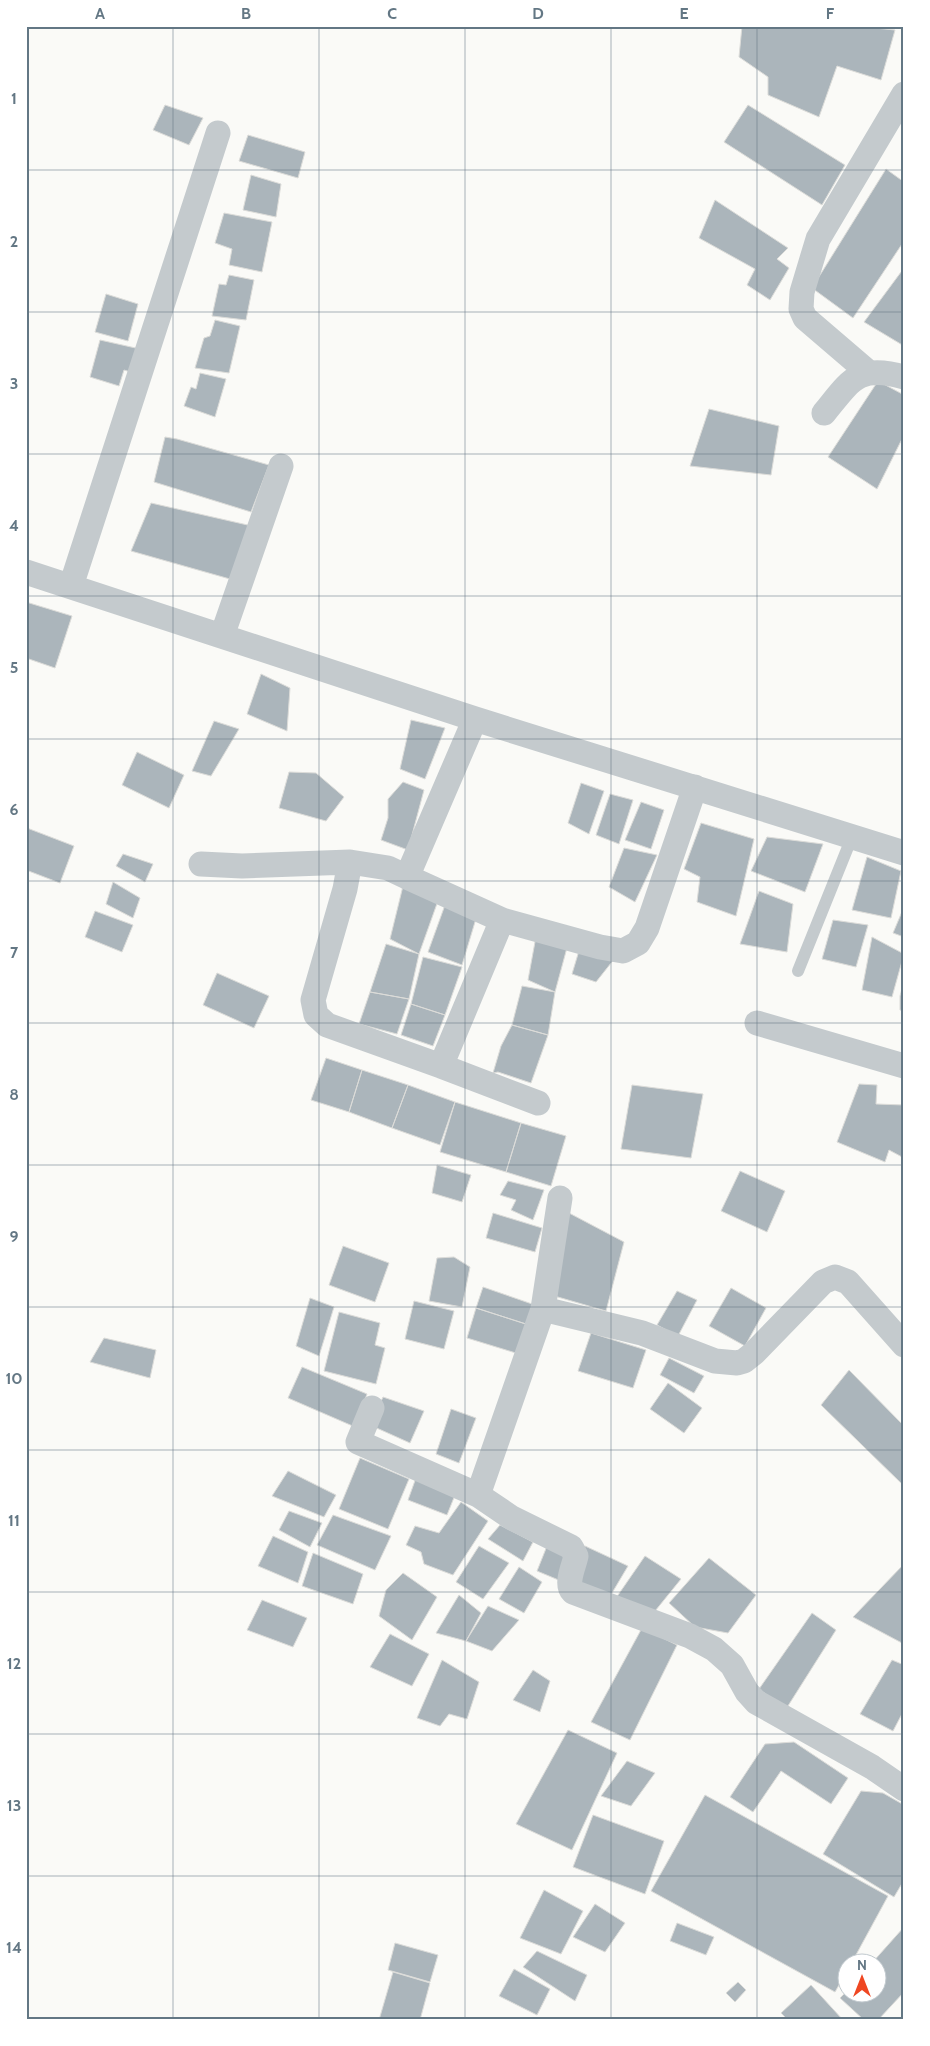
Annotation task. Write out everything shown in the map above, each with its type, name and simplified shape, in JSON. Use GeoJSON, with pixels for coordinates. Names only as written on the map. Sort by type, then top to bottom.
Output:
{"type":"FeatureCollection","features":[{"type":"Feature","properties":{"kind":"street"},"geometry":{"type":"LineString","coordinates":[[868,372],[805,318],[801,308],[802,292],[818,239],[904,94]]}},
{"type":"Feature","properties":{"kind":"street"},"geometry":{"type":"LineString","coordinates":[[71,586],[218,132]]}},
{"type":"Feature","properties":{"kind":"street"},"geometry":{"type":"LineString","coordinates":[[824,414],[850,381],[868,372],[885,372],[904,377]]}},
{"type":"Feature","properties":{"kind":"street"},"geometry":{"type":"LineString","coordinates":[[222,636],[281,466]]}},
{"type":"Feature","properties":{"kind":"street"},"geometry":{"type":"LineString","coordinates":[[26,572],[475,719],[904,853]]}},
{"type":"Feature","properties":{"kind":"street"},"geometry":{"type":"LineString","coordinates":[[407,877],[475,719]]}},
{"type":"Feature","properties":{"kind":"street"},"geometry":{"type":"LineString","coordinates":[[201,864],[242,866],[350,862],[388,868],[502,920],[600,947],[623,951],[638,943],[647,928],[695,787]]}},
{"type":"Feature","properties":{"kind":"street"},"geometry":{"type":"LineString","coordinates":[[350,862],[345,889],[314,1000],[316,1014],[327,1025],[538,1103]]}},
{"type":"Feature","properties":{"kind":"street"},"geometry":{"type":"LineString","coordinates":[[441,1066],[502,920]]}},
{"type":"Feature","properties":{"kind":"street"},"geometry":{"type":"LineString","coordinates":[[757,1023],[904,1066]]}},
{"type":"Feature","properties":{"kind":"street"},"geometry":{"type":"LineString","coordinates":[[478,1495],[543,1309],[560,1198]]}},
{"type":"Feature","properties":{"kind":"street"},"geometry":{"type":"LineString","coordinates":[[543,1309],[642,1333],[715,1362],[737,1363],[744,1361],[754,1353],[823,1282],[835,1277],[848,1282],[904,1345]]}},
{"type":"Feature","properties":{"kind":"street"},"geometry":{"type":"LineString","coordinates":[[372,1408],[358,1442],[478,1495],[512,1518],[571,1547],[576,1556],[569,1584],[573,1592],[690,1636],[714,1649],[732,1665],[747,1692],[756,1702],[872,1767],[904,1789]]}},
{"type":"Feature","properties":{"kind":"lane"},"geometry":{"type":"LineString","coordinates":[[798,971],[852,837]]}},
{"type":"Feature","properties":{"kind":"building"},"geometry":{"type":"Polygon","coordinates":[[[742,26],[854,26],[895,30],[881,80],[837,66],[819,117],[768,95],[768,77],[739,57],[742,26]]]}},
{"type":"Feature","properties":{"kind":"building"},"geometry":{"type":"Polygon","coordinates":[[[165,105],[203,118],[189,145],[153,130],[165,105]]]}},
{"type":"Feature","properties":{"kind":"building"},"geometry":{"type":"Polygon","coordinates":[[[748,105],[845,165],[822,205],[724,142],[748,105]]]}},
{"type":"Feature","properties":{"kind":"building"},"geometry":{"type":"Polygon","coordinates":[[[248,135],[305,152],[298,178],[239,161],[248,135]]]}},
{"type":"Feature","properties":{"kind":"building"},"geometry":{"type":"Polygon","coordinates":[[[886,169],[904,182],[904,241],[853,318],[812,288],[886,169]]]}},
{"type":"Feature","properties":{"kind":"building"},"geometry":{"type":"Polygon","coordinates":[[[251,175],[281,184],[276,217],[243,210],[251,175]]]}},
{"type":"Feature","properties":{"kind":"building"},"geometry":{"type":"Polygon","coordinates":[[[715,200],[788,248],[777,259],[789,268],[770,300],[747,285],[755,269],[699,238],[715,200]]]}},
{"type":"Feature","properties":{"kind":"building"},"geometry":{"type":"Polygon","coordinates":[[[224,213],[272,222],[262,272],[229,265],[232,249],[215,243],[224,213]]]}},
{"type":"Feature","properties":{"kind":"building"},"geometry":{"type":"Polygon","coordinates":[[[904,268],[904,346],[864,322],[904,268]]]}},
{"type":"Feature","properties":{"kind":"building"},"geometry":{"type":"Polygon","coordinates":[[[229,275],[254,280],[246,320],[212,316],[219,284],[226,285],[229,275]]]}},
{"type":"Feature","properties":{"kind":"building"},"geometry":{"type":"Polygon","coordinates":[[[106,294],[138,304],[128,341],[95,332],[106,294]]]}},
{"type":"Feature","properties":{"kind":"building"},"geometry":{"type":"Polygon","coordinates":[[[215,320],[240,326],[229,373],[195,368],[204,338],[210,336],[215,320]]]}},
{"type":"Feature","properties":{"kind":"building"},"geometry":{"type":"Polygon","coordinates":[[[100,340],[140,349],[134,373],[124,370],[119,386],[90,377],[100,340]]]}},
{"type":"Feature","properties":{"kind":"building"},"geometry":{"type":"Polygon","coordinates":[[[200,373],[226,379],[215,417],[184,406],[191,387],[196,389],[200,373]]]}},
{"type":"Feature","properties":{"kind":"building"},"geometry":{"type":"Polygon","coordinates":[[[878,381],[904,395],[904,435],[877,489],[828,457],[878,381]]]}},
{"type":"Feature","properties":{"kind":"building"},"geometry":{"type":"Polygon","coordinates":[[[709,409],[779,426],[771,475],[690,466],[709,409]]]}},
{"type":"Feature","properties":{"kind":"building"},"geometry":{"type":"Polygon","coordinates":[[[165,437],[269,465],[251,512],[154,482],[165,437]]]}},
{"type":"Feature","properties":{"kind":"building"},"geometry":{"type":"Polygon","coordinates":[[[151,503],[252,526],[237,581],[131,551],[151,503]]]}},
{"type":"Feature","properties":{"kind":"building"},"geometry":{"type":"Polygon","coordinates":[[[26,602],[72,616],[55,668],[26,658],[26,602]]]}},
{"type":"Feature","properties":{"kind":"building"},"geometry":{"type":"Polygon","coordinates":[[[261,674],[290,688],[287,731],[247,714],[261,674]]]}},
{"type":"Feature","properties":{"kind":"building"},"geometry":{"type":"Polygon","coordinates":[[[411,720],[445,728],[425,779],[400,769],[411,720]]]}},
{"type":"Feature","properties":{"kind":"building"},"geometry":{"type":"Polygon","coordinates":[[[214,721],[239,729],[211,776],[192,771],[214,721]]]}},
{"type":"Feature","properties":{"kind":"building"},"geometry":{"type":"Polygon","coordinates":[[[137,752],[184,775],[169,808],[122,785],[137,752]]]}},
{"type":"Feature","properties":{"kind":"building"},"geometry":{"type":"Polygon","coordinates":[[[289,772],[316,773],[344,797],[326,821],[279,808],[289,772]]]}},
{"type":"Feature","properties":{"kind":"building"},"geometry":{"type":"Polygon","coordinates":[[[403,782],[424,790],[408,850],[381,840],[388,818],[388,799],[403,782]]]}},
{"type":"Feature","properties":{"kind":"building"},"geometry":{"type":"Polygon","coordinates":[[[581,783],[604,791],[589,834],[568,823],[581,783]]]}},
{"type":"Feature","properties":{"kind":"building"},"geometry":{"type":"Polygon","coordinates":[[[610,794],[633,800],[619,844],[596,835],[610,794]]]}},
{"type":"Feature","properties":{"kind":"building"},"geometry":{"type":"Polygon","coordinates":[[[641,802],[664,810],[651,849],[625,840],[641,802]]]}},
{"type":"Feature","properties":{"kind":"building"},"geometry":{"type":"Polygon","coordinates":[[[701,823],[754,839],[736,916],[697,902],[700,877],[684,869],[701,823]]]}},
{"type":"Feature","properties":{"kind":"building"},"geometry":{"type":"Polygon","coordinates":[[[27,828],[74,846],[60,883],[26,870],[27,828]]]}},
{"type":"Feature","properties":{"kind":"building"},"geometry":{"type":"Polygon","coordinates":[[[767,837],[823,844],[805,892],[751,871],[767,837]]]}},
{"type":"Feature","properties":{"kind":"building"},"geometry":{"type":"Polygon","coordinates":[[[624,848],[657,855],[635,902],[609,887],[624,848]]]}},
{"type":"Feature","properties":{"kind":"building"},"geometry":{"type":"Polygon","coordinates":[[[123,854],[153,864],[145,882],[116,866],[123,854]]]}},
{"type":"Feature","properties":{"kind":"building"},"geometry":{"type":"Polygon","coordinates":[[[867,857],[901,871],[891,918],[852,910],[867,857]]]}},
{"type":"Feature","properties":{"kind":"building"},"geometry":{"type":"Polygon","coordinates":[[[113,882],[140,898],[133,918],[106,904],[113,882]]]}},
{"type":"Feature","properties":{"kind":"building"},"geometry":{"type":"Polygon","coordinates":[[[403,886],[439,898],[419,954],[390,939],[403,886]]]}},
{"type":"Feature","properties":{"kind":"building"},"geometry":{"type":"Polygon","coordinates":[[[759,891],[793,904],[787,952],[740,944],[759,891]]]}},
{"type":"Feature","properties":{"kind":"building"},"geometry":{"type":"Polygon","coordinates":[[[445,905],[478,912],[462,965],[428,952],[445,905]]]}},
{"type":"Feature","properties":{"kind":"building"},"geometry":{"type":"Polygon","coordinates":[[[904,907],[904,937],[893,933],[904,907]]]}},
{"type":"Feature","properties":{"kind":"building"},"geometry":{"type":"Polygon","coordinates":[[[95,911],[133,925],[122,952],[85,937],[95,911]]]}},
{"type":"Feature","properties":{"kind":"building"},"geometry":{"type":"Polygon","coordinates":[[[833,920],[868,925],[856,967],[822,959],[833,920]]]}},
{"type":"Feature","properties":{"kind":"building"},"geometry":{"type":"Polygon","coordinates":[[[537,931],[568,944],[555,992],[528,980],[537,931]]]}},
{"type":"Feature","properties":{"kind":"building"},"geometry":{"type":"Polygon","coordinates":[[[872,937],[904,954],[892,997],[862,990],[872,937]]]}},
{"type":"Feature","properties":{"kind":"building"},"geometry":{"type":"Polygon","coordinates":[[[386,944],[419,954],[409,999],[370,992],[386,944]]]}},
{"type":"Feature","properties":{"kind":"building"},"geometry":{"type":"Polygon","coordinates":[[[581,944],[615,958],[596,982],[572,974],[581,944]]]}},
{"type":"Feature","properties":{"kind":"building"},"geometry":{"type":"Polygon","coordinates":[[[423,957],[462,967],[445,1015],[411,1004],[423,957]]]}},
{"type":"Feature","properties":{"kind":"building"},"geometry":{"type":"Polygon","coordinates":[[[217,973],[269,996],[254,1028],[203,1005],[217,973]]]}},
{"type":"Feature","properties":{"kind":"building"},"geometry":{"type":"Polygon","coordinates":[[[904,982],[904,1011],[900,1010],[900,996],[904,982]]]}},
{"type":"Feature","properties":{"kind":"building"},"geometry":{"type":"Polygon","coordinates":[[[522,986],[555,992],[548,1035],[512,1025],[522,986]]]}},
{"type":"Feature","properties":{"kind":"building"},"geometry":{"type":"Polygon","coordinates":[[[370,992],[409,999],[397,1034],[359,1024],[370,992]]]}},
{"type":"Feature","properties":{"kind":"building"},"geometry":{"type":"Polygon","coordinates":[[[411,1004],[445,1015],[433,1046],[401,1035],[411,1004]]]}},
{"type":"Feature","properties":{"kind":"building"},"geometry":{"type":"Polygon","coordinates":[[[512,1025],[548,1035],[531,1083],[498,1072],[493,1073],[501,1046],[512,1025]]]}},
{"type":"Feature","properties":{"kind":"building"},"geometry":{"type":"Polygon","coordinates":[[[326,1058],[362,1070],[349,1112],[311,1100],[326,1058]]]}},
{"type":"Feature","properties":{"kind":"building"},"geometry":{"type":"Polygon","coordinates":[[[362,1070],[408,1085],[392,1128],[349,1112],[362,1070]]]}},
{"type":"Feature","properties":{"kind":"building"},"geometry":{"type":"Polygon","coordinates":[[[859,1084],[877,1085],[876,1104],[904,1105],[904,1158],[889,1150],[885,1162],[837,1142],[859,1084]]]}},
{"type":"Feature","properties":{"kind":"building"},"geometry":{"type":"Polygon","coordinates":[[[408,1085],[455,1102],[440,1145],[392,1128],[408,1085]]]}},
{"type":"Feature","properties":{"kind":"building"},"geometry":{"type":"Polygon","coordinates":[[[632,1085],[703,1094],[691,1158],[621,1149],[632,1085]]]}},
{"type":"Feature","properties":{"kind":"building"},"geometry":{"type":"Polygon","coordinates":[[[455,1102],[521,1123],[506,1172],[440,1152],[455,1102]]]}},
{"type":"Feature","properties":{"kind":"building"},"geometry":{"type":"Polygon","coordinates":[[[521,1123],[566,1136],[551,1186],[506,1172],[521,1123]]]}},
{"type":"Feature","properties":{"kind":"building"},"geometry":{"type":"Polygon","coordinates":[[[437,1165],[471,1175],[462,1202],[432,1193],[437,1165]]]}},
{"type":"Feature","properties":{"kind":"building"},"geometry":{"type":"Polygon","coordinates":[[[740,1171],[785,1191],[767,1232],[721,1211],[740,1171]]]}},
{"type":"Feature","properties":{"kind":"building"},"geometry":{"type":"Polygon","coordinates":[[[508,1181],[544,1190],[533,1220],[511,1210],[516,1200],[500,1195],[508,1181]]]}},
{"type":"Feature","properties":{"kind":"building"},"geometry":{"type":"Polygon","coordinates":[[[493,1213],[542,1228],[535,1252],[486,1238],[493,1213]]]}},
{"type":"Feature","properties":{"kind":"building"},"geometry":{"type":"Polygon","coordinates":[[[569,1213],[624,1242],[606,1311],[551,1295],[569,1213]]]}},
{"type":"Feature","properties":{"kind":"building"},"geometry":{"type":"Polygon","coordinates":[[[343,1246],[389,1263],[375,1302],[329,1285],[343,1246]]]}},
{"type":"Feature","properties":{"kind":"building"},"geometry":{"type":"Polygon","coordinates":[[[454,1257],[470,1267],[462,1307],[429,1301],[437,1258],[454,1257]]]}},
{"type":"Feature","properties":{"kind":"building"},"geometry":{"type":"Polygon","coordinates":[[[483,1287],[535,1305],[529,1325],[476,1308],[483,1287]]]}},
{"type":"Feature","properties":{"kind":"building"},"geometry":{"type":"Polygon","coordinates":[[[731,1288],[766,1308],[745,1346],[709,1326],[731,1288]]]}},
{"type":"Feature","properties":{"kind":"building"},"geometry":{"type":"Polygon","coordinates":[[[677,1291],[697,1300],[678,1336],[657,1325],[677,1291]]]}},
{"type":"Feature","properties":{"kind":"building"},"geometry":{"type":"Polygon","coordinates":[[[310,1298],[334,1307],[319,1356],[296,1346],[310,1298]]]}},
{"type":"Feature","properties":{"kind":"building"},"geometry":{"type":"Polygon","coordinates":[[[414,1301],[454,1311],[444,1349],[405,1339],[414,1301]]]}},
{"type":"Feature","properties":{"kind":"building"},"geometry":{"type":"Polygon","coordinates":[[[476,1308],[529,1325],[519,1354],[467,1338],[476,1308]]]}},
{"type":"Feature","properties":{"kind":"building"},"geometry":{"type":"Polygon","coordinates":[[[339,1312],[380,1323],[375,1345],[385,1348],[376,1384],[324,1371],[339,1312]]]}},
{"type":"Feature","properties":{"kind":"building"},"geometry":{"type":"Polygon","coordinates":[[[591,1333],[646,1350],[633,1388],[578,1371],[591,1333]]]}},
{"type":"Feature","properties":{"kind":"building"},"geometry":{"type":"Polygon","coordinates":[[[104,1338],[156,1350],[150,1378],[90,1362],[104,1338]]]}},
{"type":"Feature","properties":{"kind":"building"},"geometry":{"type":"Polygon","coordinates":[[[669,1358],[704,1376],[694,1393],[660,1375],[669,1358]]]}},
{"type":"Feature","properties":{"kind":"building"},"geometry":{"type":"Polygon","coordinates":[[[302,1367],[367,1394],[355,1427],[288,1398],[302,1367]]]}},
{"type":"Feature","properties":{"kind":"building"},"geometry":{"type":"Polygon","coordinates":[[[849,1370],[904,1426],[903,1485],[821,1405],[849,1370]]]}},
{"type":"Feature","properties":{"kind":"building"},"geometry":{"type":"Polygon","coordinates":[[[668,1383],[702,1408],[684,1433],[650,1409],[668,1383]]]}},
{"type":"Feature","properties":{"kind":"building"},"geometry":{"type":"Polygon","coordinates":[[[383,1397],[424,1411],[410,1443],[370,1425],[383,1397]]]}},
{"type":"Feature","properties":{"kind":"building"},"geometry":{"type":"Polygon","coordinates":[[[451,1409],[476,1418],[459,1463],[436,1454],[451,1409]]]}},
{"type":"Feature","properties":{"kind":"building"},"geometry":{"type":"Polygon","coordinates":[[[360,1458],[409,1479],[388,1529],[339,1509],[360,1458]]]}},
{"type":"Feature","properties":{"kind":"building"},"geometry":{"type":"Polygon","coordinates":[[[288,1471],[336,1495],[324,1517],[272,1496],[288,1471]]]}},
{"type":"Feature","properties":{"kind":"building"},"geometry":{"type":"Polygon","coordinates":[[[417,1475],[457,1490],[447,1515],[408,1500],[417,1475]]]}},
{"type":"Feature","properties":{"kind":"building"},"geometry":{"type":"Polygon","coordinates":[[[461,1502],[488,1521],[453,1575],[424,1564],[421,1552],[406,1545],[415,1526],[439,1533],[461,1502]]]}},
{"type":"Feature","properties":{"kind":"building"},"geometry":{"type":"Polygon","coordinates":[[[289,1511],[322,1523],[310,1547],[279,1530],[289,1511]]]}},
{"type":"Feature","properties":{"kind":"building"},"geometry":{"type":"Polygon","coordinates":[[[333,1515],[391,1536],[375,1570],[317,1545],[333,1515]]]}},
{"type":"Feature","properties":{"kind":"building"},"geometry":{"type":"Polygon","coordinates":[[[500,1525],[533,1542],[523,1561],[488,1539],[500,1525]]]}},
{"type":"Feature","properties":{"kind":"building"},"geometry":{"type":"Polygon","coordinates":[[[273,1536],[308,1552],[298,1583],[258,1566],[273,1536]]]}},
{"type":"Feature","properties":{"kind":"building"},"geometry":{"type":"Polygon","coordinates":[[[479,1546],[509,1563],[483,1599],[456,1582],[479,1546]]]}},
{"type":"Feature","properties":{"kind":"building"},"geometry":{"type":"Polygon","coordinates":[[[547,1546],[570,1557],[561,1581],[537,1571],[547,1546]]]}},
{"type":"Feature","properties":{"kind":"building"},"geometry":{"type":"Polygon","coordinates":[[[585,1546],[628,1566],[609,1598],[575,1588],[585,1546]]]}},
{"type":"Feature","properties":{"kind":"building"},"geometry":{"type":"Polygon","coordinates":[[[313,1553],[363,1574],[353,1604],[302,1586],[313,1553]]]}},
{"type":"Feature","properties":{"kind":"building"},"geometry":{"type":"Polygon","coordinates":[[[645,1556],[681,1579],[651,1616],[616,1598],[645,1556]]]}},
{"type":"Feature","properties":{"kind":"building"},"geometry":{"type":"Polygon","coordinates":[[[709,1558],[756,1595],[728,1633],[695,1627],[669,1603],[709,1558]]]}},
{"type":"Feature","properties":{"kind":"building"},"geometry":{"type":"Polygon","coordinates":[[[904,1564],[904,1642],[902,1643],[853,1617],[904,1564]]]}},
{"type":"Feature","properties":{"kind":"building"},"geometry":{"type":"Polygon","coordinates":[[[519,1567],[542,1582],[524,1613],[499,1599],[519,1567]]]}},
{"type":"Feature","properties":{"kind":"building"},"geometry":{"type":"Polygon","coordinates":[[[403,1573],[437,1597],[412,1640],[379,1616],[386,1590],[403,1573]]]}},
{"type":"Feature","properties":{"kind":"building"},"geometry":{"type":"Polygon","coordinates":[[[459,1595],[481,1613],[466,1641],[436,1633],[459,1595]]]}},
{"type":"Feature","properties":{"kind":"building"},"geometry":{"type":"Polygon","coordinates":[[[262,1600],[307,1618],[293,1647],[247,1630],[262,1600]]]}},
{"type":"Feature","properties":{"kind":"building"},"geometry":{"type":"Polygon","coordinates":[[[488,1606],[519,1620],[492,1651],[466,1641],[488,1606]]]}},
{"type":"Feature","properties":{"kind":"building"},"geometry":{"type":"Polygon","coordinates":[[[812,1613],[836,1630],[786,1709],[759,1689],[812,1613]]]}},
{"type":"Feature","properties":{"kind":"building"},"geometry":{"type":"Polygon","coordinates":[[[642,1628],[677,1645],[630,1740],[591,1722],[642,1628]]]}},
{"type":"Feature","properties":{"kind":"building"},"geometry":{"type":"Polygon","coordinates":[[[390,1634],[429,1654],[412,1686],[370,1667],[390,1634]]]}},
{"type":"Feature","properties":{"kind":"building"},"geometry":{"type":"Polygon","coordinates":[[[442,1660],[479,1682],[467,1719],[449,1714],[440,1726],[417,1718],[442,1660]]]}},
{"type":"Feature","properties":{"kind":"building"},"geometry":{"type":"Polygon","coordinates":[[[892,1660],[904,1665],[904,1710],[893,1731],[860,1714],[892,1660]]]}},
{"type":"Feature","properties":{"kind":"building"},"geometry":{"type":"Polygon","coordinates":[[[533,1670],[550,1681],[540,1712],[513,1700],[533,1670]]]}},
{"type":"Feature","properties":{"kind":"building"},"geometry":{"type":"Polygon","coordinates":[[[568,1730],[617,1753],[572,1850],[516,1824],[568,1730]]]}},
{"type":"Feature","properties":{"kind":"building"},"geometry":{"type":"Polygon","coordinates":[[[794,1742],[848,1778],[831,1804],[781,1771],[753,1812],[730,1797],[765,1744],[794,1742]]]}},
{"type":"Feature","properties":{"kind":"building"},"geometry":{"type":"Polygon","coordinates":[[[627,1761],[655,1773],[631,1806],[601,1796],[627,1761]]]}},
{"type":"Feature","properties":{"kind":"building"},"geometry":{"type":"Polygon","coordinates":[[[861,1791],[883,1793],[904,1805],[904,1880],[894,1897],[823,1854],[861,1791]]]}},
{"type":"Feature","properties":{"kind":"building"},"geometry":{"type":"Polygon","coordinates":[[[705,1795],[888,1896],[856,1954],[838,1954],[838,1987],[835,1992],[651,1891],[705,1795]]]}},
{"type":"Feature","properties":{"kind":"building"},"geometry":{"type":"Polygon","coordinates":[[[593,1815],[664,1841],[645,1894],[573,1867],[593,1815]]]}},
{"type":"Feature","properties":{"kind":"building"},"geometry":{"type":"Polygon","coordinates":[[[544,1890],[583,1911],[561,1954],[520,1938],[544,1890]]]}},
{"type":"Feature","properties":{"kind":"building"},"geometry":{"type":"Polygon","coordinates":[[[595,1904],[625,1923],[605,1952],[573,1937],[595,1904]]]}},
{"type":"Feature","properties":{"kind":"building"},"geometry":{"type":"Polygon","coordinates":[[[677,1923],[714,1937],[706,1955],[670,1941],[677,1923]]]}},
{"type":"Feature","properties":{"kind":"building"},"geometry":{"type":"Polygon","coordinates":[[[904,1927],[904,1992],[878,2020],[864,2020],[847,2004],[888,2004],[888,1954],[880,1954],[904,1927]]]}},
{"type":"Feature","properties":{"kind":"building"},"geometry":{"type":"Polygon","coordinates":[[[395,1943],[438,1955],[430,1982],[388,1970],[395,1943]]]}},
{"type":"Feature","properties":{"kind":"building"},"geometry":{"type":"Polygon","coordinates":[[[537,1951],[587,1975],[575,2001],[523,1967],[537,1951]]]}},
{"type":"Feature","properties":{"kind":"building"},"geometry":{"type":"Polygon","coordinates":[[[514,1969],[550,1989],[537,2015],[499,1996],[514,1969]]]}},
{"type":"Feature","properties":{"kind":"building"},"geometry":{"type":"Polygon","coordinates":[[[393,1972],[430,1983],[420,2020],[379,2020],[393,1972]]]}},
{"type":"Feature","properties":{"kind":"building"},"geometry":{"type":"Polygon","coordinates":[[[738,1982],[746,1990],[735,2002],[726,1993],[738,1982]]]}},
{"type":"Feature","properties":{"kind":"building"},"geometry":{"type":"Polygon","coordinates":[[[811,1985],[843,2020],[788,2020],[781,2013],[811,1985]]]}}]}
